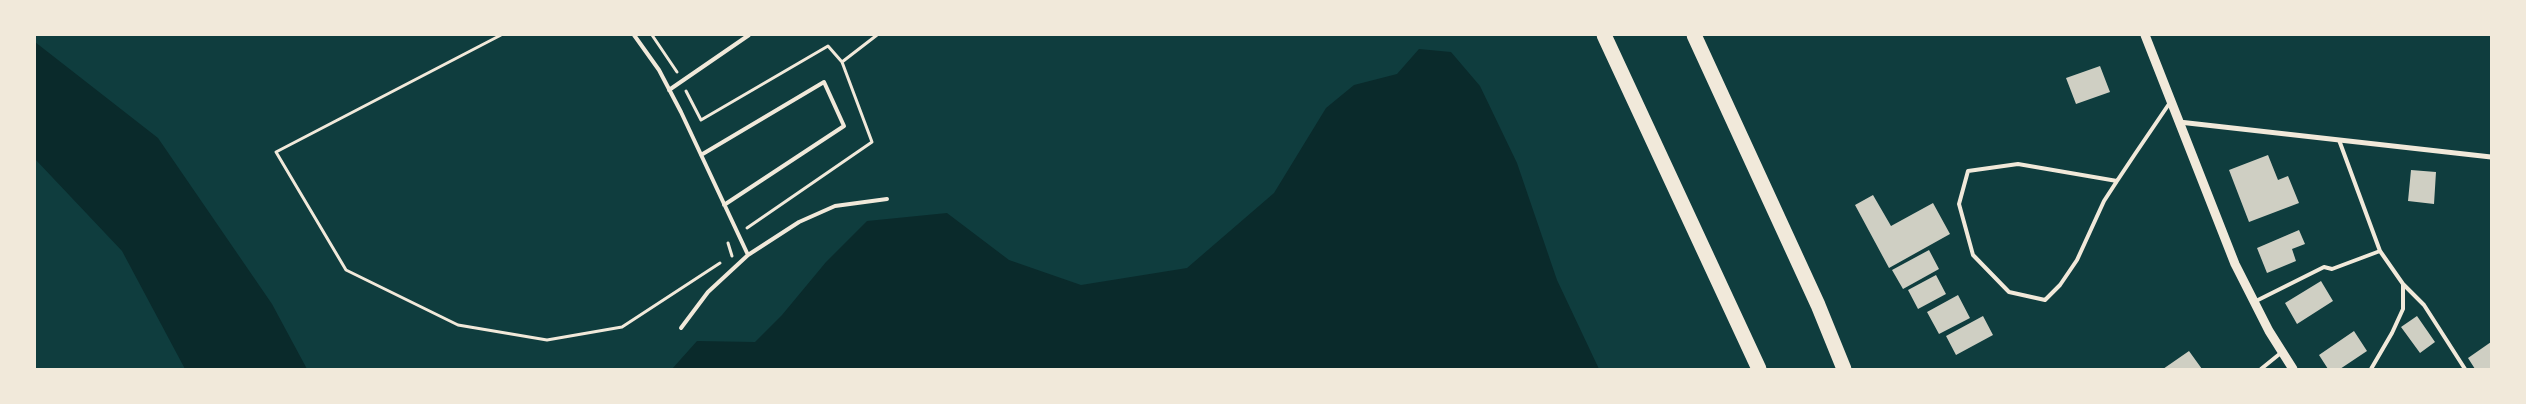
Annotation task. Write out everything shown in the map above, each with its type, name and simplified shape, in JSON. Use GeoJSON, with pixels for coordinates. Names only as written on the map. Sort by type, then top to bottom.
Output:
{"type":"FeatureCollection","features":[{"type":"Feature","properties":{"kind":"highway"},"geometry":{"type":"LineString","coordinates":[[1604,35],[1760,369]]}},
{"type":"Feature","properties":{"kind":"highway"},"geometry":{"type":"LineString","coordinates":[[1694,35],[1818,305],[1844,369]]}},
{"type":"Feature","properties":{"kind":"street"},"geometry":{"type":"LineString","coordinates":[[2145,35],[2235,264],[2254,302],[2293,369]]}},
{"type":"Feature","properties":{"kind":"street"},"geometry":{"type":"LineString","coordinates":[[2179,122],[2491,157]]}},
{"type":"Feature","properties":{"kind":"lane"},"geometry":{"type":"LineString","coordinates":[[634,35],[659,70],[748,255]]}},
{"type":"Feature","properties":{"kind":"lane"},"geometry":{"type":"LineString","coordinates":[[669,90],[749,35]]}},
{"type":"Feature","properties":{"kind":"lane"},"geometry":{"type":"LineString","coordinates":[[701,155],[824,82],[844,126],[724,205]]}},
{"type":"Feature","properties":{"kind":"lane"},"geometry":{"type":"LineString","coordinates":[[2117,181],[2018,164],[1968,171],[1959,204],[1973,255],[2009,292],[2045,300],[2060,286],[2077,260],[2104,201],[2171,101]]}},
{"type":"Feature","properties":{"kind":"lane"},"geometry":{"type":"LineString","coordinates":[[2339,140],[2380,251],[2403,284],[2424,305],[2465,369]]}},
{"type":"Feature","properties":{"kind":"lane"},"geometry":{"type":"LineString","coordinates":[[681,328],[708,292],[748,255],[799,222],[835,206],[887,199]]}},
{"type":"Feature","properties":{"kind":"lane"},"geometry":{"type":"LineString","coordinates":[[2254,302],[2324,267],[2332,269],[2380,251]]}},
{"type":"Feature","properties":{"kind":"lane"},"geometry":{"type":"LineString","coordinates":[[2371,369],[2392,333],[2403,309],[2403,284]]}},
{"type":"Feature","properties":{"kind":"lane"},"geometry":{"type":"LineString","coordinates":[[2260,369],[2282,352]]}},
{"type":"Feature","properties":{"kind":"path"},"geometry":{"type":"LineString","coordinates":[[501,35],[276,152],[346,270],[458,325],[547,340],[622,327],[732,255],[728,241]]}},
{"type":"Feature","properties":{"kind":"path"},"geometry":{"type":"LineString","coordinates":[[652,35],[671,60],[700,120],[828,46],[842,62],[872,142],[741,232]]}},
{"type":"Feature","properties":{"kind":"path"},"geometry":{"type":"LineString","coordinates":[[842,62],[877,35]]}},
{"type":"Feature","properties":{"kind":"water"},"geometry":{"type":"Polygon","coordinates":[[[35,42],[158,138],[272,304],[307,369],[185,369],[122,251],[35,159],[35,42]]]}},
{"type":"Feature","properties":{"kind":"water"},"geometry":{"type":"Polygon","coordinates":[[[1419,49],[1451,52],[1480,86],[1517,163],[1557,280],[1599,369],[672,369],[697,341],[755,342],[782,315],[826,262],[867,221],[947,213],[1009,260],[1081,285],[1187,268],[1274,193],[1326,108],[1354,85],[1397,74],[1419,49]]]}},
{"type":"Feature","properties":{"kind":"building"},"geometry":{"type":"Polygon","coordinates":[[[2100,66],[2110,92],[2076,104],[2066,78],[2100,66]]]}},
{"type":"Feature","properties":{"kind":"building"},"geometry":{"type":"Polygon","coordinates":[[[2268,155],[2278,180],[2288,176],[2299,203],[2249,222],[2229,170],[2268,155]]]}},
{"type":"Feature","properties":{"kind":"building"},"geometry":{"type":"Polygon","coordinates":[[[2411,170],[2436,172],[2434,204],[2408,201],[2411,170]]]}},
{"type":"Feature","properties":{"kind":"building"},"geometry":{"type":"Polygon","coordinates":[[[1873,195],[1891,226],[1933,203],[1950,234],[1889,268],[1855,205],[1873,195]]]}},
{"type":"Feature","properties":{"kind":"building"},"geometry":{"type":"Polygon","coordinates":[[[2299,230],[2305,244],[2292,249],[2296,261],[2267,273],[2257,248],[2299,230]]]}},
{"type":"Feature","properties":{"kind":"building"},"geometry":{"type":"Polygon","coordinates":[[[1929,250],[1939,269],[1903,289],[1892,270],[1929,250]]]}},
{"type":"Feature","properties":{"kind":"building"},"geometry":{"type":"Polygon","coordinates":[[[1936,275],[1946,294],[1918,309],[1908,290],[1936,275]]]}},
{"type":"Feature","properties":{"kind":"building"},"geometry":{"type":"Polygon","coordinates":[[[2321,281],[2333,301],[2297,324],[2285,303],[2321,281]]]}},
{"type":"Feature","properties":{"kind":"building"},"geometry":{"type":"Polygon","coordinates":[[[1958,295],[1970,318],[1939,334],[1927,312],[1958,295]]]}},
{"type":"Feature","properties":{"kind":"building"},"geometry":{"type":"Polygon","coordinates":[[[1983,316],[1993,335],[1956,355],[1946,336],[1983,316]]]}},
{"type":"Feature","properties":{"kind":"building"},"geometry":{"type":"Polygon","coordinates":[[[2417,316],[2435,342],[2420,353],[2401,327],[2417,316]]]}},
{"type":"Feature","properties":{"kind":"building"},"geometry":{"type":"Polygon","coordinates":[[[2354,331],[2367,351],[2340,369],[2328,369],[2319,355],[2354,331]]]}},
{"type":"Feature","properties":{"kind":"building"},"geometry":{"type":"Polygon","coordinates":[[[2491,342],[2491,369],[2475,369],[2468,358],[2491,342]]]}},
{"type":"Feature","properties":{"kind":"building"},"geometry":{"type":"Polygon","coordinates":[[[2189,351],[2202,369],[2163,369],[2189,351]]]}}]}
